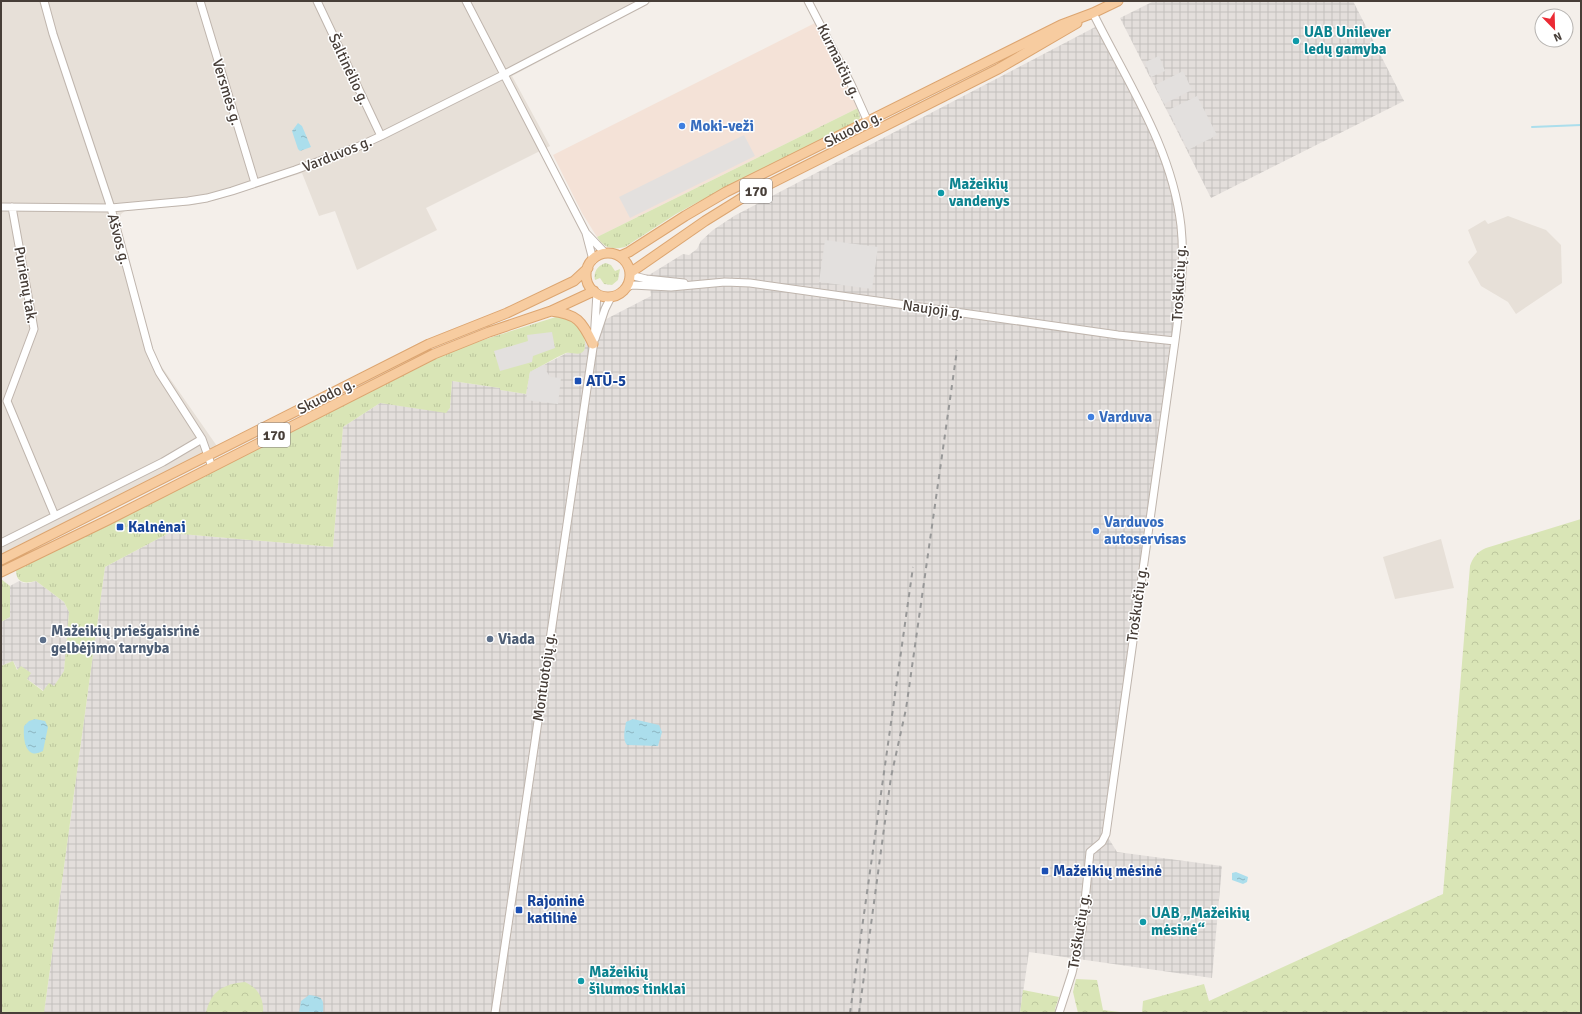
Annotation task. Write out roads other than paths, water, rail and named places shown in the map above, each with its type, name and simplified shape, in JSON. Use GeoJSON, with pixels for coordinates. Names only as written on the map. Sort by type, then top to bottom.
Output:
{"type":"FeatureCollection","features":[{"type":"Feature","properties":{"kind":"main road","name":"Skuodo g."},"geometry":{"type":"LineString","coordinates":[[620,256],[629,252],[708,202],[1061,25],[1093,13],[1118,1]]}},
{"type":"Feature","properties":{"kind":"main road","name":"Skuodo g."},"geometry":{"type":"LineString","coordinates":[[630,274],[725,208],[998,69],[1064,32],[1093,13]]}},
{"type":"Feature","properties":{"kind":"main road"},"geometry":{"type":"LineString","coordinates":[[606,253],[620,256],[628,265],[630,274],[627,286],[620,293],[611,297],[606,297],[595,292],[588,283],[588,268],[596,257],[606,253]]}},
{"type":"Feature","properties":{"kind":"main road","name":"Skuodo g."},"geometry":{"type":"LineString","coordinates":[[1,560],[429,344],[556,290],[574,281],[588,268]]}},
{"type":"Feature","properties":{"kind":"main road","name":"Skuodo g."},"geometry":{"type":"LineString","coordinates":[[1,572],[434,354],[490,332],[551,311],[595,292]]}},
{"type":"Feature","properties":{"kind":"main road"},"geometry":{"type":"LineString","coordinates":[[551,311],[570,315],[581,322],[593,342]]}},
{"type":"Feature","properties":{"kind":"street","name":"Ašvos g."},"geometry":{"type":"LineString","coordinates":[[44,1],[111,208],[149,350],[159,372],[202,440],[212,467]]}},
{"type":"Feature","properties":{"kind":"street","name":"Versmės g."},"geometry":{"type":"LineString","coordinates":[[200,1],[255,183]]}},
{"type":"Feature","properties":{"kind":"street","name":"Šaltinėlio g."},"geometry":{"type":"LineString","coordinates":[[318,1],[381,136]]}},
{"type":"Feature","properties":{"kind":"street"},"geometry":{"type":"LineString","coordinates":[[466,1],[586,233],[593,260]]}},
{"type":"Feature","properties":{"kind":"street","name":"Kurmaičių g."},"geometry":{"type":"LineString","coordinates":[[808,1],[848,78],[868,122]]}},
{"type":"Feature","properties":{"kind":"street","name":"Varduvos g."},"geometry":{"type":"LineString","coordinates":[[1,207],[111,208],[207,198],[255,183],[348,151],[381,136],[503,75],[641,2]]}},
{"type":"Feature","properties":{"kind":"street","name":"Troškučių g."},"geometry":{"type":"LineString","coordinates":[[1059,1013],[1072,973],[1082,930],[1090,852],[1102,842],[1106,834],[1180,306],[1182,251],[1181,226],[1172,180],[1161,148],[1148,117],[1093,13]]}},
{"type":"Feature","properties":{"kind":"street","name":"Purienų tak."},"geometry":{"type":"LineString","coordinates":[[12,207],[34,329],[7,401],[55,516]]}},
{"type":"Feature","properties":{"kind":"street"},"geometry":{"type":"LineString","coordinates":[[586,233],[606,253]]}},
{"type":"Feature","properties":{"kind":"street","name":"Naujoji g."},"geometry":{"type":"LineString","coordinates":[[630,274],[646,279],[692,284]]}},
{"type":"Feature","properties":{"kind":"street","name":"Naujoji g."},"geometry":{"type":"LineString","coordinates":[[627,286],[672,287],[726,282],[750,283],[1118,335],[1175,341]]}},
{"type":"Feature","properties":{"kind":"street","name":"Montuotojų g."},"geometry":{"type":"LineString","coordinates":[[495,1013],[593,342],[595,292]]}},
{"type":"Feature","properties":{"kind":"street","name":"Montuotojų g."},"geometry":{"type":"LineString","coordinates":[[593,342],[611,297]]}},
{"type":"Feature","properties":{"kind":"street"},"geometry":{"type":"LineString","coordinates":[[1,544],[202,440]]}},
{"type":"Feature","properties":{"kind":"water"},"geometry":{"type":"Polygon","coordinates":[[[298,123],[302,126],[311,147],[300,151],[292,131],[298,123]]]}},
{"type":"Feature","properties":{"kind":"water"},"geometry":{"type":"Polygon","coordinates":[[[35,719],[45,721],[48,727],[43,751],[32,753],[26,747],[24,726],[29,721],[35,719]]]}},
{"type":"Feature","properties":{"kind":"water"},"geometry":{"type":"Polygon","coordinates":[[[633,719],[659,725],[662,732],[658,746],[627,745],[625,743],[624,737],[626,722],[633,719]]]}},
{"type":"Feature","properties":{"kind":"water"},"geometry":{"type":"Polygon","coordinates":[[[1236,872],[1248,877],[1247,882],[1243,884],[1232,880],[1232,873],[1236,872]]]}},
{"type":"Feature","properties":{"kind":"water"},"geometry":{"type":"Polygon","coordinates":[[[309,995],[322,999],[323,1013],[299,1013],[301,1001],[309,995]]]}},
{"type":"Feature","properties":{"kind":"waterway"},"geometry":{"type":"LineString","coordinates":[[1532,127],[1581,125]]}},
{"type":"Feature","properties":{"kind":"railway"},"geometry":{"type":"LineString","coordinates":[[859,1013],[891,777],[906,709],[957,350]]}},
{"type":"Feature","properties":{"kind":"railway"},"geometry":{"type":"LineString","coordinates":[[850,1013],[913,567]]}},
{"type":"Feature","properties":{"kind":"place","name":"UAB Unilever ledų gamyba"},"geometry":{"type":"Point","coordinates":[1296,41]}},
{"type":"Feature","properties":{"kind":"place","name":"Moki-veži"},"geometry":{"type":"Point","coordinates":[682,126]}},
{"type":"Feature","properties":{"kind":"place","name":"Mažeikių vandenys"},"geometry":{"type":"Point","coordinates":[941,193]}},
{"type":"Feature","properties":{"kind":"place","name":"ATŪ-5"},"geometry":{"type":"Point","coordinates":[578,381]}},
{"type":"Feature","properties":{"kind":"place","name":"Varduva"},"geometry":{"type":"Point","coordinates":[1091,417]}},
{"type":"Feature","properties":{"kind":"place","name":"Kalnėnai"},"geometry":{"type":"Point","coordinates":[120,527]}},
{"type":"Feature","properties":{"kind":"place","name":"Varduvos autoservisas"},"geometry":{"type":"Point","coordinates":[1096,531]}},
{"type":"Feature","properties":{"kind":"place","name":"Viada"},"geometry":{"type":"Point","coordinates":[490,639]}},
{"type":"Feature","properties":{"kind":"place","name":"Mažeikių priešgaisrinė gelbėjimo tarnyba"},"geometry":{"type":"Point","coordinates":[43,640]}},
{"type":"Feature","properties":{"kind":"place","name":"Mažeikių mėsinė"},"geometry":{"type":"Point","coordinates":[1045,871]}},
{"type":"Feature","properties":{"kind":"place","name":"Rajoninė katilinė"},"geometry":{"type":"Point","coordinates":[519,910]}},
{"type":"Feature","properties":{"kind":"place","name":"UAB „Mažeikių mėsinė“"},"geometry":{"type":"Point","coordinates":[1143,922]}},
{"type":"Feature","properties":{"kind":"place","name":"Mažeikių šilumos tinklai"},"geometry":{"type":"Point","coordinates":[581,981]}}]}
